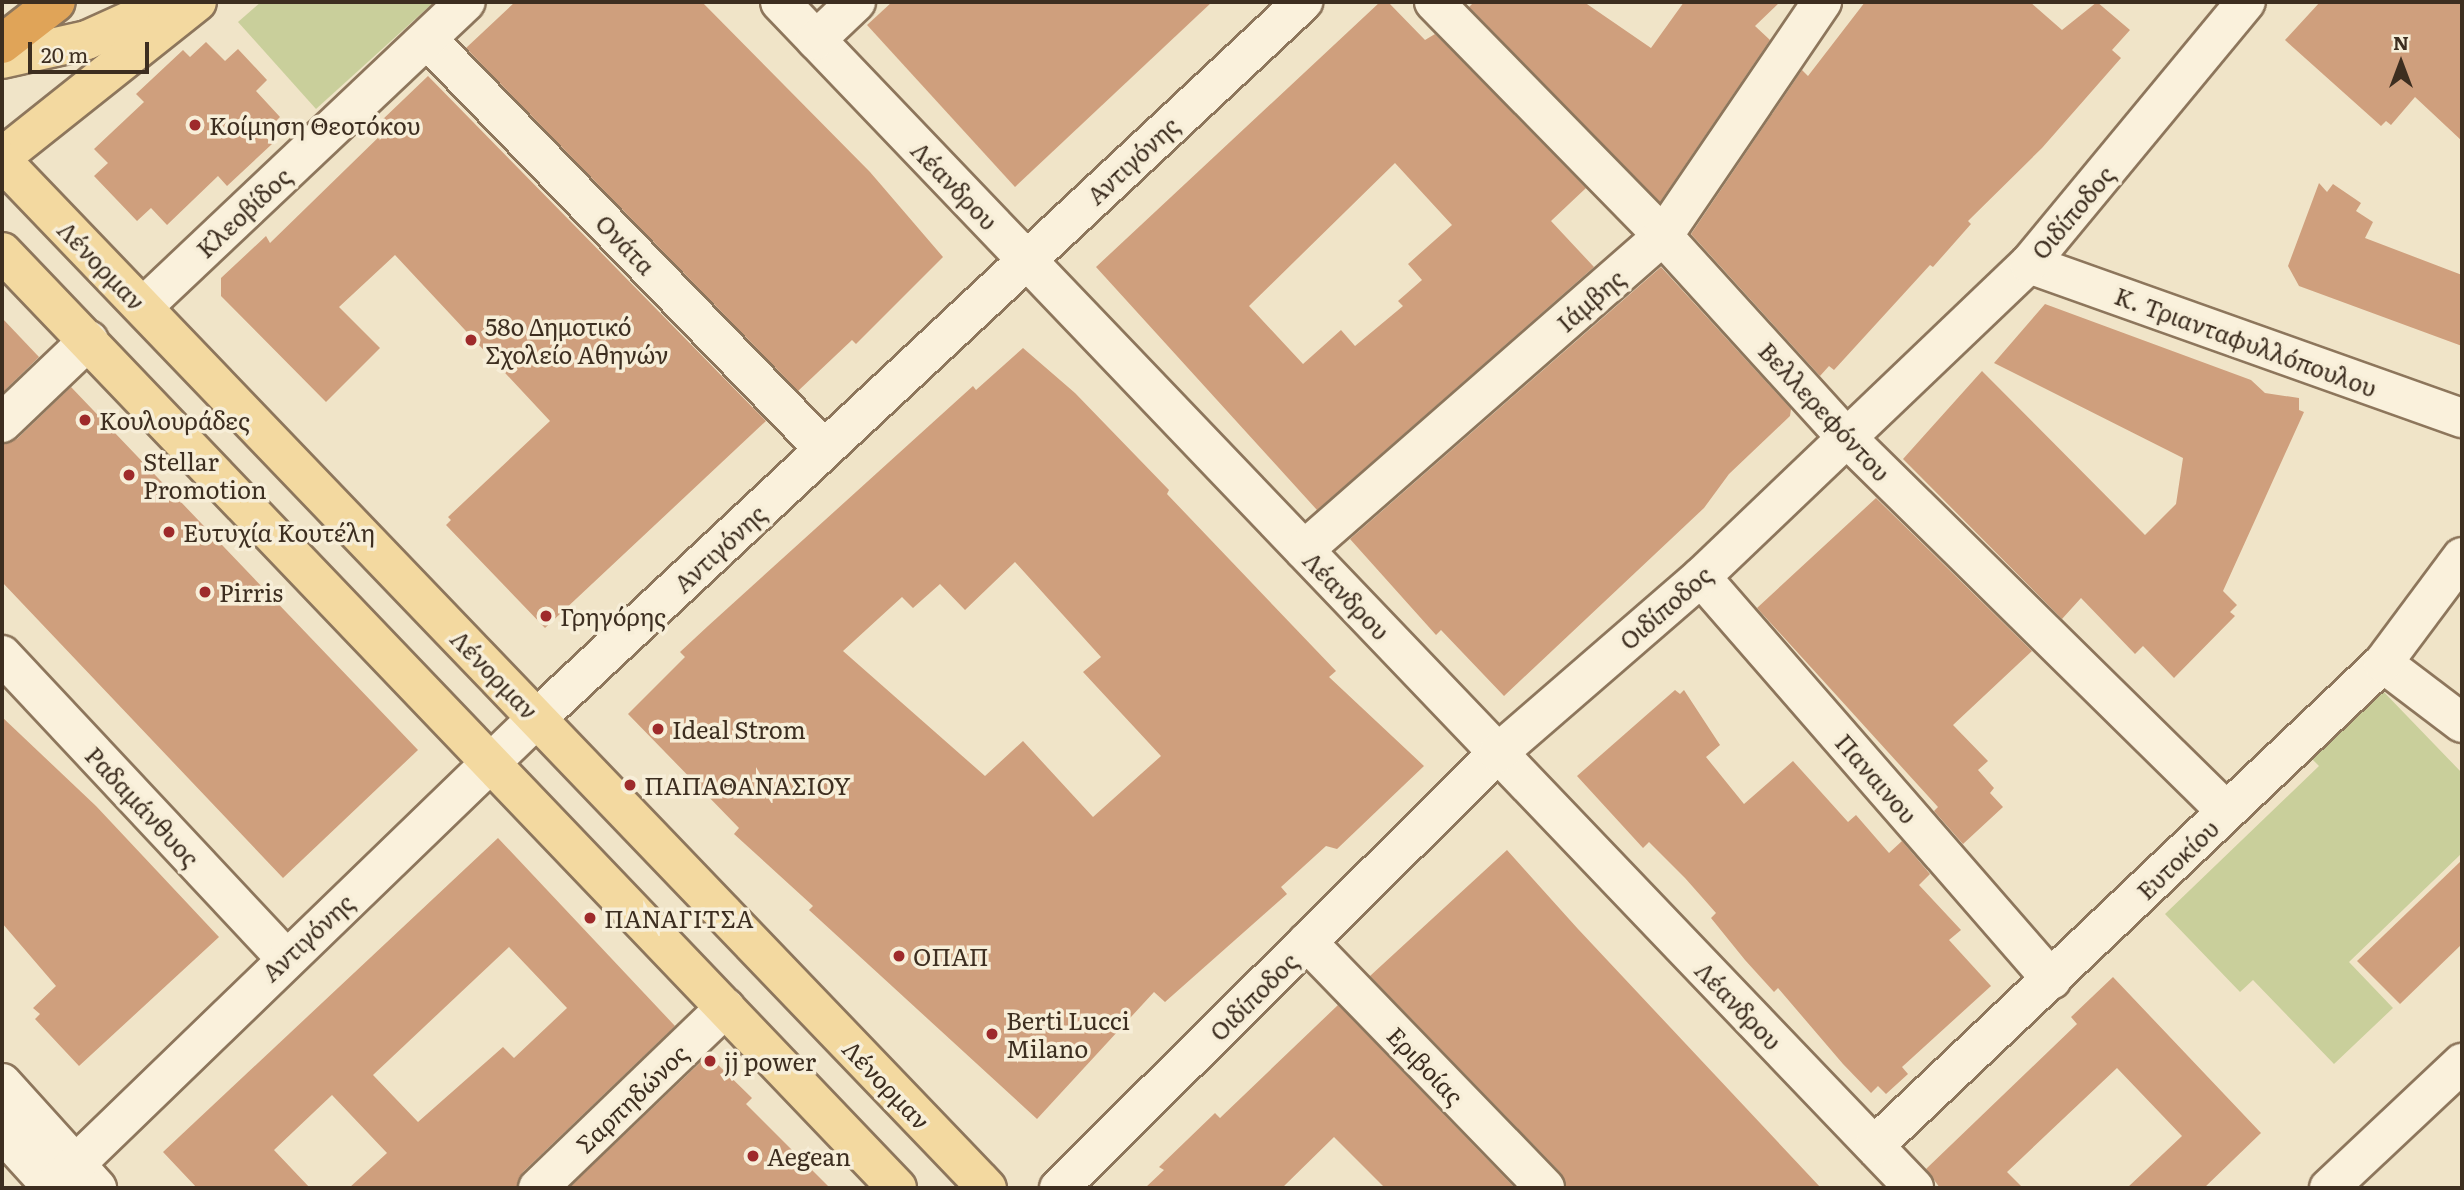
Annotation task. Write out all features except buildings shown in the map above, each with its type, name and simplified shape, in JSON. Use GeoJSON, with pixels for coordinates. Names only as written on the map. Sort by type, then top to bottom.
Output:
{"type":"FeatureCollection","features":[{"type":"Feature","properties":{"kind":"highway"},"geometry":{"type":"LineString","coordinates":[[2,44],[56,2]]}},
{"type":"Feature","properties":{"kind":"main road"},"geometry":{"type":"LineString","coordinates":[[2,59],[87,40],[171,2]]}},
{"type":"Feature","properties":{"kind":"main road"},"geometry":{"type":"LineString","coordinates":[[2,159],[197,2]]}},
{"type":"Feature","properties":{"kind":"main road","name":"Λένορμαν"},"geometry":{"type":"LineString","coordinates":[[2,159],[986,1188]]}},
{"type":"Feature","properties":{"kind":"main road"},"geometry":{"type":"LineString","coordinates":[[2,251],[897,1188]]}},
{"type":"Feature","properties":{"kind":"street","name":"Κλεοβίδος"},"geometry":{"type":"LineString","coordinates":[[143,307],[465,2]]}},
{"type":"Feature","properties":{"kind":"street","name":"Λέανδρου"},"geometry":{"type":"LineString","coordinates":[[780,2],[1914,1188]]}},
{"type":"Feature","properties":{"kind":"street"},"geometry":{"type":"LineString","coordinates":[[817,40],[856,2]]}},
{"type":"Feature","properties":{"kind":"street","name":"Αντιγόνης"},"geometry":{"type":"LineString","coordinates":[[66,1183],[285,957],[1303,2]]}},
{"type":"Feature","properties":{"kind":"street","name":"Βελλερεφόντου"},"geometry":{"type":"LineString","coordinates":[[1434,2],[1663,236],[1847,438],[2226,811]]}},
{"type":"Feature","properties":{"kind":"street","name":"Ιάμβης"},"geometry":{"type":"LineString","coordinates":[[1304,550],[1663,236],[1822,2]]}},
{"type":"Feature","properties":{"kind":"street","name":"Οιδίποδος"},"geometry":{"type":"LineString","coordinates":[[1059,1188],[1498,753],[1701,577],[2029,264],[2246,2]]}},
{"type":"Feature","properties":{"kind":"street","name":"Ονάτα"},"geometry":{"type":"LineString","coordinates":[[427,39],[824,449]]}},
{"type":"Feature","properties":{"kind":"street","name":"Κ. Τριανταφυλλόπουλου"},"geometry":{"type":"LineString","coordinates":[[2029,264],[2462,418]]}},
{"type":"Feature","properties":{"kind":"street"},"geometry":{"type":"LineString","coordinates":[[2,423],[89,340]]}},
{"type":"Feature","properties":{"kind":"street","name":"Ευτοκίου"},"geometry":{"type":"LineString","coordinates":[[1874,1146],[2052,980],[2383,663],[2462,557]]}},
{"type":"Feature","properties":{"kind":"street","name":"Παναινου"},"geometry":{"type":"LineString","coordinates":[[1701,577],[2052,980]]}},
{"type":"Feature","properties":{"kind":"street","name":"Ραδαμάνθυος"},"geometry":{"type":"LineString","coordinates":[[2,655],[285,957]]}},
{"type":"Feature","properties":{"kind":"street"},"geometry":{"type":"LineString","coordinates":[[2383,663],[2462,723]]}},
{"type":"Feature","properties":{"kind":"street","name":"Εριβοίας"},"geometry":{"type":"LineString","coordinates":[[1307,942],[1545,1188]]}},
{"type":"Feature","properties":{"kind":"street","name":"Σαρπηδώνος"},"geometry":{"type":"LineString","coordinates":[[538,1188],[725,1008]]}},
{"type":"Feature","properties":{"kind":"street"},"geometry":{"type":"LineString","coordinates":[[2341,1185],[2462,1063]]}},
{"type":"Feature","properties":{"kind":"street"},"geometry":{"type":"LineString","coordinates":[[2,1083],[66,1183]]}},
{"type":"Feature","properties":{"kind":"street"},"geometry":{"type":"LineString","coordinates":[[2,1132],[66,1183]]}},
{"type":"Feature","properties":{"kind":"green space"},"geometry":{"type":"Polygon","coordinates":[[[261,2],[434,2],[316,109],[238,22],[261,2]]]}},
{"type":"Feature","properties":{"kind":"green space"},"geometry":{"type":"Polygon","coordinates":[[[2380,688],[2462,773],[2462,853],[2349,962],[2393,1008],[2334,1064],[2253,980],[2240,992],[2165,914],[2319,766],[2309,756],[2380,688]]]}},
{"type":"Feature","properties":{"kind":"place","name":"Κοίμηση Θεοτόκου"},"geometry":{"type":"Point","coordinates":[195,125]}},
{"type":"Feature","properties":{"kind":"place","name":"58ο Δημοτικό Σχολείο Αθηνών"},"geometry":{"type":"Point","coordinates":[471,340]}},
{"type":"Feature","properties":{"kind":"place","name":"Κουλουράδες"},"geometry":{"type":"Point","coordinates":[85,420]}},
{"type":"Feature","properties":{"kind":"place","name":"Stellar Promotion"},"geometry":{"type":"Point","coordinates":[129,475]}},
{"type":"Feature","properties":{"kind":"place","name":"Ευτυχία Κουτέλη"},"geometry":{"type":"Point","coordinates":[169,532]}},
{"type":"Feature","properties":{"kind":"place","name":"Pirris"},"geometry":{"type":"Point","coordinates":[205,592]}},
{"type":"Feature","properties":{"kind":"place","name":"Γρηγόρης"},"geometry":{"type":"Point","coordinates":[546,616]}},
{"type":"Feature","properties":{"kind":"place","name":"Ideal Strom"},"geometry":{"type":"Point","coordinates":[658,729]}},
{"type":"Feature","properties":{"kind":"place","name":"ΠΑΠΑΘΑΝΑΣΙΟΥ"},"geometry":{"type":"Point","coordinates":[630,785]}},
{"type":"Feature","properties":{"kind":"place","name":"ΠΑΝΑΓΙΤΣΑ"},"geometry":{"type":"Point","coordinates":[590,918]}},
{"type":"Feature","properties":{"kind":"place","name":"ΟΠΑΠ"},"geometry":{"type":"Point","coordinates":[899,956]}},
{"type":"Feature","properties":{"kind":"place","name":"Berti Lucci Milano"},"geometry":{"type":"Point","coordinates":[992,1034]}},
{"type":"Feature","properties":{"kind":"place","name":"jj power"},"geometry":{"type":"Point","coordinates":[710,1061]}},
{"type":"Feature","properties":{"kind":"place","name":"Aegean"},"geometry":{"type":"Point","coordinates":[753,1156]}}]}
